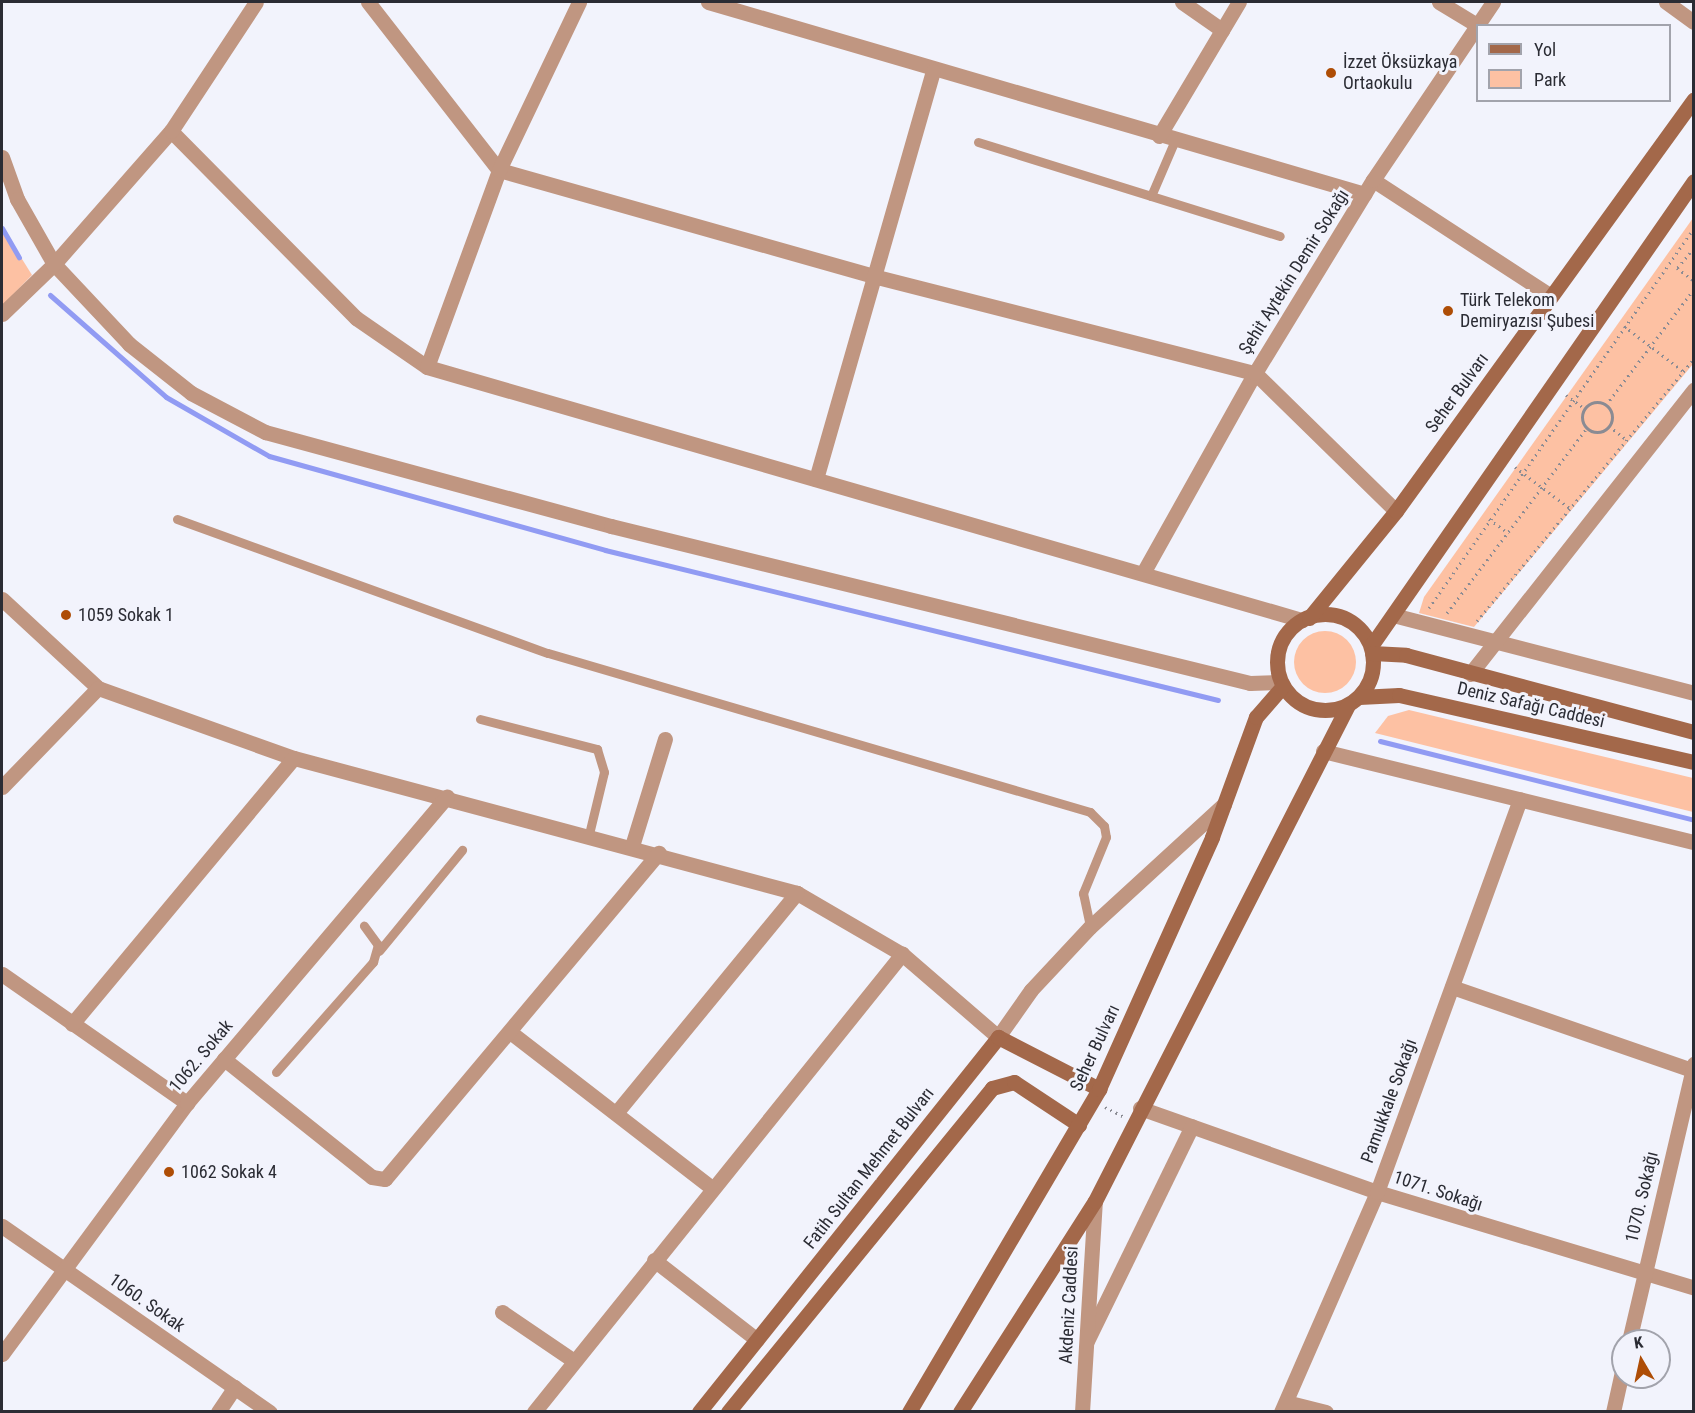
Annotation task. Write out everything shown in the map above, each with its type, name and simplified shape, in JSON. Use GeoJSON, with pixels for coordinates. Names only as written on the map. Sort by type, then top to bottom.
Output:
{"type":"FeatureCollection","features":[{"type":"Feature","properties":{"kind":"main road","name":"Seher Bulvarı"},"geometry":{"type":"LineString","coordinates":[[1306,619],[1395,511],[1694,99]]}},
{"type":"Feature","properties":{"kind":"main road"},"geometry":{"type":"LineString","coordinates":[[960,1412],[1095,1201],[1137,1114],[1323,751],[1372,673],[1371,650],[1694,181]]}},
{"type":"Feature","properties":{"kind":"main road"},"geometry":{"type":"LineString","coordinates":[[1353,701],[1308,707],[1282,684],[1278,652],[1306,619],[1342,618],[1371,650]]}},
{"type":"Feature","properties":{"kind":"main road","name":"Deniz Safağı Caddesi"},"geometry":{"type":"LineString","coordinates":[[1371,650],[1406,654],[1470,674],[1694,732]]}},
{"type":"Feature","properties":{"kind":"main road","name":"Seher Bulvarı"},"geometry":{"type":"LineString","coordinates":[[909,1412],[1096,1095],[1224,804],[1256,717],[1282,684]]}},
{"type":"Feature","properties":{"kind":"main road","name":"Deniz Safağı Caddesi"},"geometry":{"type":"LineString","coordinates":[[1353,701],[1399,695],[1694,762]]}},
{"type":"Feature","properties":{"kind":"main road"},"geometry":{"type":"LineString","coordinates":[[998,1037],[1096,1095]]}},
{"type":"Feature","properties":{"kind":"main road","name":"Fatih Sultan Mehmet Bulvarı"},"geometry":{"type":"LineString","coordinates":[[699,1412],[998,1037]]}},
{"type":"Feature","properties":{"kind":"main road"},"geometry":{"type":"LineString","coordinates":[[728,1412],[992,1088],[1014,1082],[1079,1125]]}},
{"type":"Feature","properties":{"kind":"street"},"geometry":{"type":"LineString","coordinates":[[2,314],[54,264],[171,130],[256,2]]}},
{"type":"Feature","properties":{"kind":"street"},"geometry":{"type":"LineString","coordinates":[[368,2],[499,170],[877,277],[1255,374],[1395,511]]}},
{"type":"Feature","properties":{"kind":"street"},"geometry":{"type":"LineString","coordinates":[[427,367],[499,170],[579,2]]}},
{"type":"Feature","properties":{"kind":"street"},"geometry":{"type":"LineString","coordinates":[[708,2],[933,71],[1365,194]]}},
{"type":"Feature","properties":{"kind":"street"},"geometry":{"type":"LineString","coordinates":[[1182,2],[1222,30]]}},
{"type":"Feature","properties":{"kind":"street"},"geometry":{"type":"LineString","coordinates":[[1159,136],[1239,2]]}},
{"type":"Feature","properties":{"kind":"street"},"geometry":{"type":"LineString","coordinates":[[1439,2],[1476,24]]}},
{"type":"Feature","properties":{"kind":"street","name":"Şehit Aytekin Demir Sokağı"},"geometry":{"type":"LineString","coordinates":[[1478,24],[1493,2]]}},
{"type":"Feature","properties":{"kind":"street"},"geometry":{"type":"LineString","coordinates":[[1666,2],[1694,21]]}},
{"type":"Feature","properties":{"kind":"street","name":"Şehit Aytekin Demir Sokağı"},"geometry":{"type":"LineString","coordinates":[[1143,573],[1255,374],[1373,180],[1476,26]]}},
{"type":"Feature","properties":{"kind":"street"},"geometry":{"type":"LineString","coordinates":[[816,479],[877,277],[933,71]]}},
{"type":"Feature","properties":{"kind":"street"},"geometry":{"type":"LineString","coordinates":[[171,130],[356,318],[427,367],[1306,619]]}},
{"type":"Feature","properties":{"kind":"street"},"geometry":{"type":"LineString","coordinates":[[2,157],[17,199],[54,264],[129,344],[191,393],[265,432],[622,529],[1250,683],[1282,684]]}},
{"type":"Feature","properties":{"kind":"street"},"geometry":{"type":"LineString","coordinates":[[1373,180],[1551,296]]}},
{"type":"Feature","properties":{"kind":"street"},"geometry":{"type":"LineString","coordinates":[[1470,674],[1489,644],[1694,389]]}},
{"type":"Feature","properties":{"kind":"street"},"geometry":{"type":"LineString","coordinates":[[2,599],[98,688],[294,758],[447,795],[797,893],[903,954],[998,1037],[1031,990],[1090,927],[1224,804]]}},
{"type":"Feature","properties":{"kind":"street"},"geometry":{"type":"LineString","coordinates":[[1393,615],[1489,644],[1694,693]]}},
{"type":"Feature","properties":{"kind":"street"},"geometry":{"type":"LineString","coordinates":[[2,787],[98,688]]}},
{"type":"Feature","properties":{"kind":"street"},"geometry":{"type":"LineString","coordinates":[[632,846],[665,739]]}},
{"type":"Feature","properties":{"kind":"street"},"geometry":{"type":"LineString","coordinates":[[1323,751],[1694,842]]}},
{"type":"Feature","properties":{"kind":"street"},"geometry":{"type":"LineString","coordinates":[[72,1024],[294,758]]}},
{"type":"Feature","properties":{"kind":"street","name":"1062. Sokak"},"geometry":{"type":"LineString","coordinates":[[2,1354],[62,1268],[187,1103],[447,795]]}},
{"type":"Feature","properties":{"kind":"street","name":"Pamukkale Sokağı"},"geometry":{"type":"LineString","coordinates":[[1284,1407],[1377,1192],[1520,799]]}},
{"type":"Feature","properties":{"kind":"street"},"geometry":{"type":"LineString","coordinates":[[224,1059],[380,1179],[389,1176],[659,854]]}},
{"type":"Feature","properties":{"kind":"street"},"geometry":{"type":"LineString","coordinates":[[616,1113],[797,893]]}},
{"type":"Feature","properties":{"kind":"street"},"geometry":{"type":"LineString","coordinates":[[534,1412],[712,1188],[903,954]]}},
{"type":"Feature","properties":{"kind":"street"},"geometry":{"type":"LineString","coordinates":[[2,974],[187,1103]]}},
{"type":"Feature","properties":{"kind":"street"},"geometry":{"type":"LineString","coordinates":[[1452,987],[1693,1068]]}},
{"type":"Feature","properties":{"kind":"street"},"geometry":{"type":"LineString","coordinates":[[510,1032],[712,1188]]}},
{"type":"Feature","properties":{"kind":"street","name":"1070. Sokağı"},"geometry":{"type":"LineString","coordinates":[[1632,1329],[1693,1068]]}},
{"type":"Feature","properties":{"kind":"street","name":"1071. Sokağı"},"geometry":{"type":"LineString","coordinates":[[1137,1114],[1192,1126],[1377,1192],[1643,1276],[1694,1288]]}},
{"type":"Feature","properties":{"kind":"street"},"geometry":{"type":"LineString","coordinates":[[1087,1341],[1192,1126]]}},
{"type":"Feature","properties":{"kind":"street","name":"Akdeniz Caddesi"},"geometry":{"type":"LineString","coordinates":[[1082,1412],[1095,1201]]}},
{"type":"Feature","properties":{"kind":"street","name":"1060. Sokak"},"geometry":{"type":"LineString","coordinates":[[2,1226],[270,1412]]}},
{"type":"Feature","properties":{"kind":"street"},"geometry":{"type":"LineString","coordinates":[[654,1260],[757,1340]]}},
{"type":"Feature","properties":{"kind":"street"},"geometry":{"type":"LineString","coordinates":[[502,1312],[574,1361]]}},
{"type":"Feature","properties":{"kind":"street"},"geometry":{"type":"LineString","coordinates":[[218,1412],[235,1387]]}},
{"type":"Feature","properties":{"kind":"street"},"geometry":{"type":"LineString","coordinates":[[1613,1412],[1618,1389]]}},
{"type":"Feature","properties":{"kind":"street"},"geometry":{"type":"LineString","coordinates":[[1284,1407],[1326,1412]]}},
{"type":"Feature","properties":{"kind":"lane"},"geometry":{"type":"LineString","coordinates":[[1151,196],[1175,140]]}},
{"type":"Feature","properties":{"kind":"lane"},"geometry":{"type":"LineString","coordinates":[[978,142],[1280,237]]}},
{"type":"Feature","properties":{"kind":"lane"},"geometry":{"type":"LineString","coordinates":[[177,519],[548,653],[1090,812],[1104,825],[1106,837],[1083,893],[1090,927]]}},
{"type":"Feature","properties":{"kind":"lane"},"geometry":{"type":"LineString","coordinates":[[480,719],[597,749],[604,772],[589,834]]}},
{"type":"Feature","properties":{"kind":"lane"},"geometry":{"type":"LineString","coordinates":[[276,1072],[462,850]]}},
{"type":"Feature","properties":{"kind":"lane"},"geometry":{"type":"LineString","coordinates":[[364,926],[379,951]]}},
{"type":"Feature","properties":{"kind":"path"},"geometry":{"type":"LineString","coordinates":[[1455,618],[1427,607],[1694,228]]}},
{"type":"Feature","properties":{"kind":"path"},"geometry":{"type":"LineString","coordinates":[[1694,248],[1677,268],[1694,281]]}},
{"type":"Feature","properties":{"kind":"path"},"geometry":{"type":"LineString","coordinates":[[1606,405],[1694,289]]}},
{"type":"Feature","properties":{"kind":"path"},"geometry":{"type":"LineString","coordinates":[[1624,326],[1683,371]]}},
{"type":"Feature","properties":{"kind":"path"},"geometry":{"type":"LineString","coordinates":[[1465,621],[1474,624],[1694,359]]}},
{"type":"Feature","properties":{"kind":"path"},"geometry":{"type":"LineString","coordinates":[[1446,615],[1587,428],[1585,409],[1566,395]]}},
{"type":"Feature","properties":{"kind":"path"},"geometry":{"type":"LineString","coordinates":[[1585,409],[1594,403],[1606,405]]}},
{"type":"Feature","properties":{"kind":"path"},"geometry":{"type":"LineString","coordinates":[[1606,405],[1611,415],[1609,426]]}},
{"type":"Feature","properties":{"kind":"path"},"geometry":{"type":"LineString","coordinates":[[1609,426],[1627,441]]}},
{"type":"Feature","properties":{"kind":"path"},"geometry":{"type":"LineString","coordinates":[[1587,428],[1598,432],[1609,426]]}},
{"type":"Feature","properties":{"kind":"path"},"geometry":{"type":"LineString","coordinates":[[1515,467],[1571,508]]}},
{"type":"Feature","properties":{"kind":"path"},"geometry":{"type":"LineString","coordinates":[[1489,519],[1508,533]]}},
{"type":"Feature","properties":{"kind":"path"},"geometry":{"type":"LineString","coordinates":[[1096,1095],[1137,1114]]}},
{"type":"Feature","properties":{"kind":"green space"},"geometry":{"type":"Polygon","coordinates":[[[1693,218],[1693,364],[1474,627],[1419,613],[1424,597],[1693,218]]]}},
{"type":"Feature","properties":{"kind":"green space"},"geometry":{"type":"Polygon","coordinates":[[[2,227],[32,275],[2,306],[2,227]]]}},
{"type":"Feature","properties":{"kind":"green space"},"geometry":{"type":"Polygon","coordinates":[[[1319,631],[1331,631],[1347,640],[1354,650],[1356,662],[1354,674],[1347,684],[1331,693],[1319,693],[1308,688],[1299,679],[1294,668],[1294,656],[1299,645],[1308,636],[1319,631]]]}},
{"type":"Feature","properties":{"kind":"green space"},"geometry":{"type":"Polygon","coordinates":[[[1409,710],[1693,778],[1693,812],[1375,733],[1388,716],[1409,710]]]}},
{"type":"Feature","properties":{"kind":"waterway"},"geometry":{"type":"LineString","coordinates":[[2,228],[19,257]]}},
{"type":"Feature","properties":{"kind":"waterway"},"geometry":{"type":"LineString","coordinates":[[50,295],[166,397],[269,456],[605,550],[1218,700]]}},
{"type":"Feature","properties":{"kind":"waterway"},"geometry":{"type":"LineString","coordinates":[[1380,741],[1694,820]]}},
{"type":"Feature","properties":{"kind":"place","name":"İzzet Öksüzkaya Ortaokulu"},"geometry":{"type":"Point","coordinates":[1331,73]}},
{"type":"Feature","properties":{"kind":"place","name":"Türk Telekom Demiryazısı Şubesi"},"geometry":{"type":"Point","coordinates":[1448,311]}},
{"type":"Feature","properties":{"kind":"place","name":"1059 Sokak 1"},"geometry":{"type":"Point","coordinates":[66,615]}},
{"type":"Feature","properties":{"kind":"place","name":"1062 Sokak 4"},"geometry":{"type":"Point","coordinates":[169,1172]}}]}
